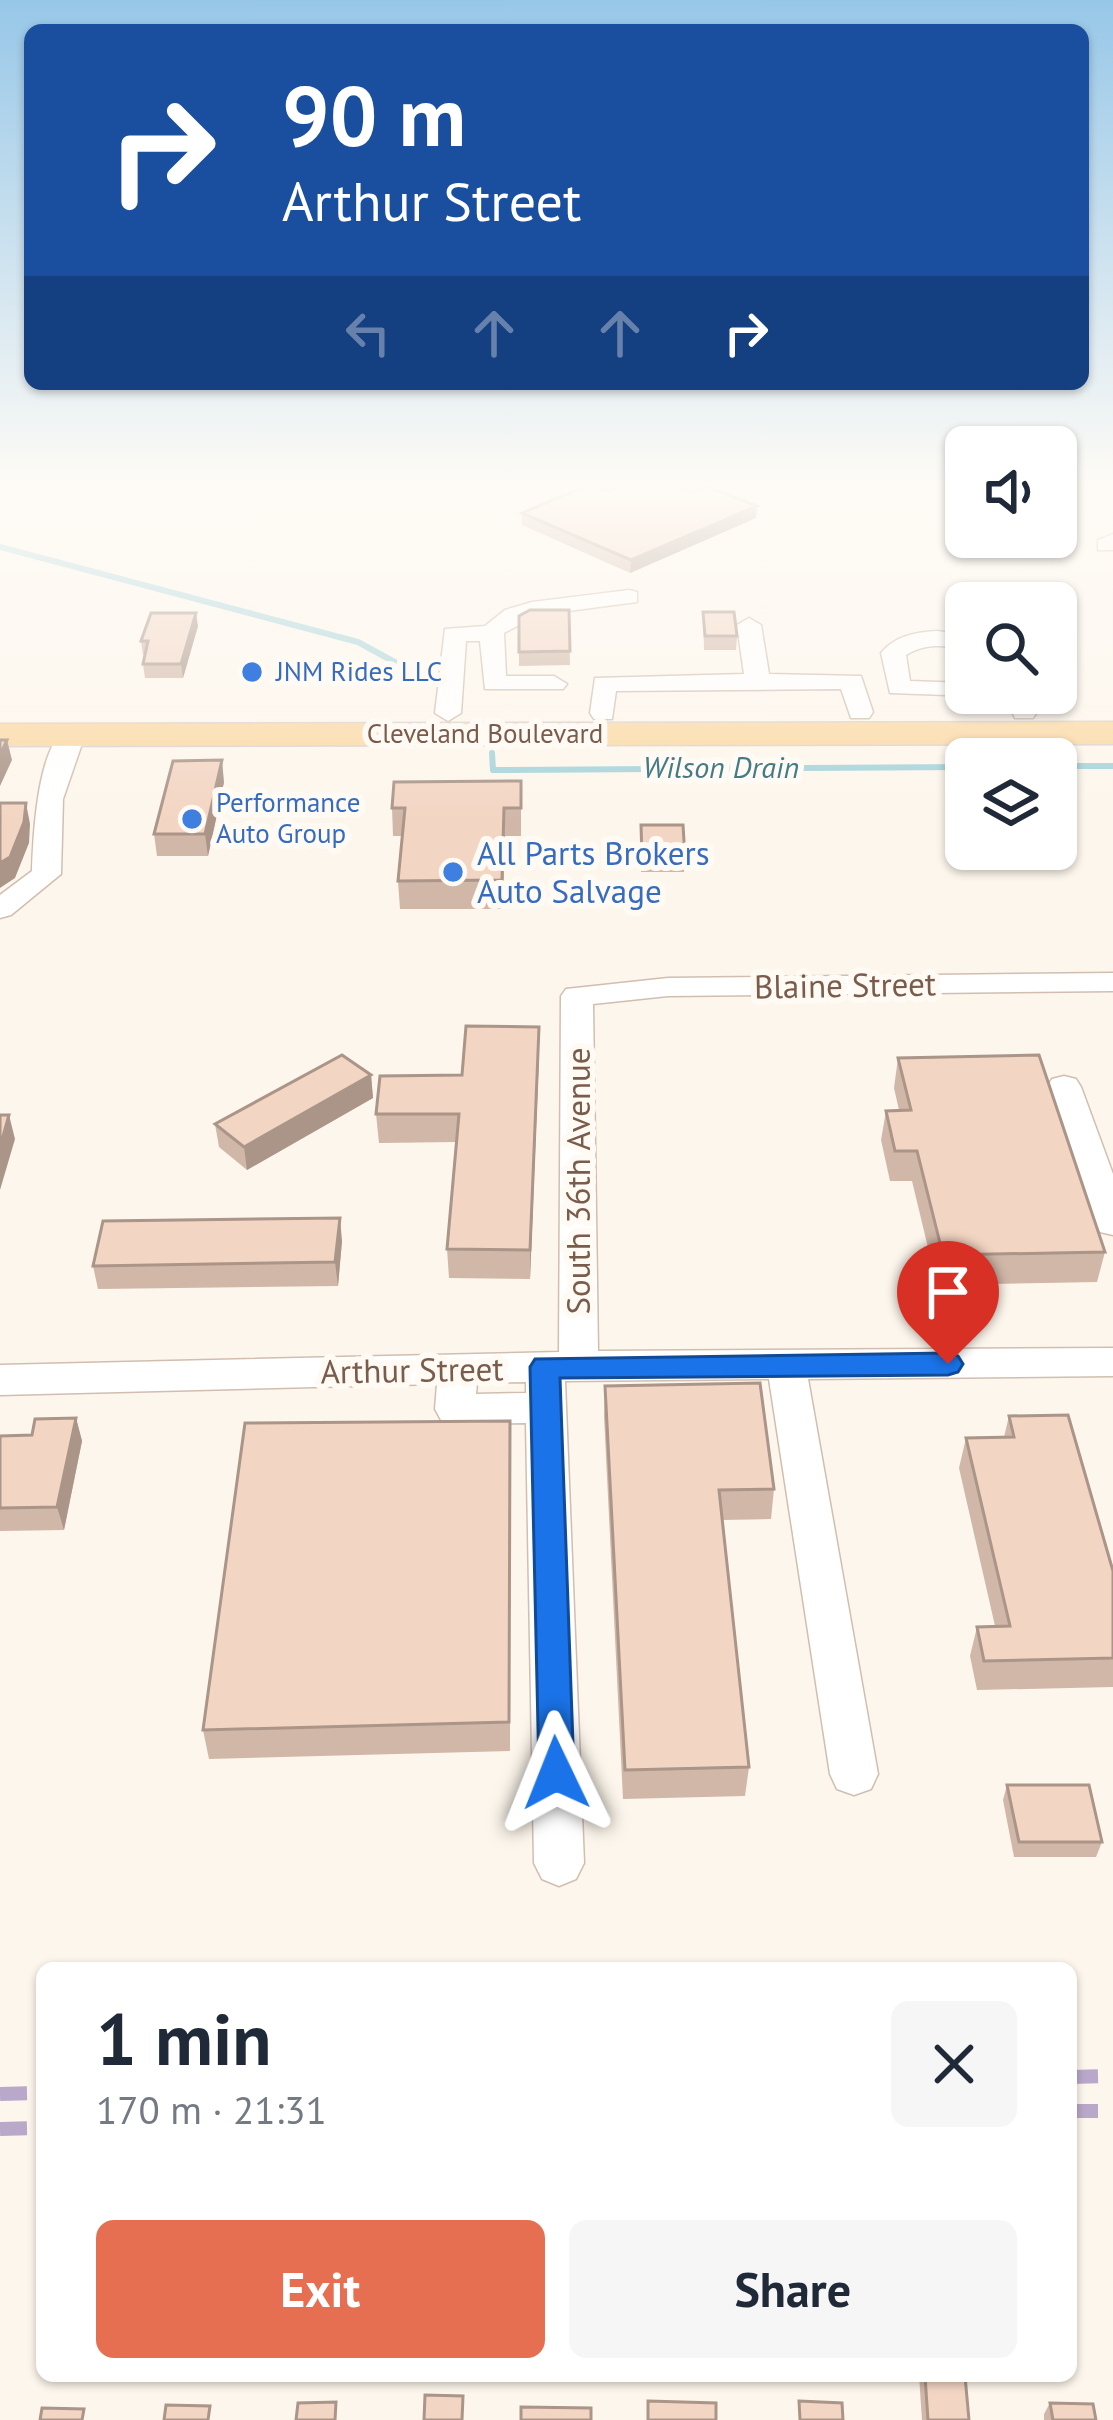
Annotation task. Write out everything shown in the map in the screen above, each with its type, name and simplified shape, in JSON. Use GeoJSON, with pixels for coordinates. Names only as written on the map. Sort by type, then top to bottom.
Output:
{"type":"FeatureCollection","features":[{"type":"Feature","properties":{"kind":"main road","name":"Cleveland Boulevard"},"geometry":{"type":"LineString","coordinates":[[0,715],[449,699],[603,713],[856,697],[945,700]]}},
{"type":"Feature","properties":{"kind":"main road","name":"Cleveland Boulevard"},"geometry":{"type":"LineString","coordinates":[[1077,708],[1113,712]]}},
{"type":"Feature","properties":{"kind":"main road","name":"Cleveland Boulevard"},"geometry":{"type":"LineString","coordinates":[[0,735],[1113,734]]}},
{"type":"Feature","properties":{"kind":"street"},"geometry":{"type":"LineString","coordinates":[[494,684],[492,633],[501,621],[550,605],[629,597]]}},
{"type":"Feature","properties":{"kind":"street"},"geometry":{"type":"LineString","coordinates":[[749,625],[758,681]]}},
{"type":"Feature","properties":{"kind":"street"},"geometry":{"type":"LineString","coordinates":[[492,633],[454,634],[449,699],[494,684],[554,684]]}},
{"type":"Feature","properties":{"kind":"street"},"geometry":{"type":"LineString","coordinates":[[945,640],[905,642],[893,652],[899,688],[945,690]]}},
{"type":"Feature","properties":{"kind":"street"},"geometry":{"type":"LineString","coordinates":[[603,713],[604,683],[758,681],[856,697],[844,648]]}},
{"type":"Feature","properties":{"kind":"street"},"geometry":{"type":"LineString","coordinates":[[0,910],[46,874],[49,799],[72,735]]}},
{"type":"Feature","properties":{"kind":"street","name":"Blaine Street"},"geometry":{"type":"LineString","coordinates":[[577,996],[668,987],[1113,982]]}},
{"type":"Feature","properties":{"kind":"street","name":"South 36th Avenue"},"geometry":{"type":"LineString","coordinates":[[559,1862],[557,1380],[577,996]]}},
{"type":"Feature","properties":{"kind":"street"},"geometry":{"type":"LineString","coordinates":[[1064,1087],[1113,1223]]}},
{"type":"Feature","properties":{"kind":"street"},"geometry":{"type":"LineString","coordinates":[[557,1380],[786,1365],[1113,1363]]}},
{"type":"Feature","properties":{"kind":"street"},"geometry":{"type":"LineString","coordinates":[[786,1365],[854,1774]]}},
{"type":"Feature","properties":{"kind":"street","name":"Arthur Street"},"geometry":{"type":"LineString","coordinates":[[0,1380],[458,1369],[455,1408],[557,1380]]}},
{"type":"Feature","properties":{"kind":"building"},"geometry":{"type":"Polygon","coordinates":[[[530,610],[569,610],[570,651],[519,652],[519,616],[530,610]]]}},
{"type":"Feature","properties":{"kind":"building"},"geometry":{"type":"Polygon","coordinates":[[[703,612],[734,612],[737,636],[705,636],[703,612]]]}},
{"type":"Feature","properties":{"kind":"building"},"geometry":{"type":"Polygon","coordinates":[[[151,613],[196,613],[181,664],[143,664],[148,641],[141,641],[151,613]]]}},
{"type":"Feature","properties":{"kind":"building"},"geometry":{"type":"Polygon","coordinates":[[[222,760],[205,834],[154,834],[173,761],[222,760]]]}},
{"type":"Feature","properties":{"kind":"building","name":"All Parts Brokers Auto Salvage"},"geometry":{"type":"Polygon","coordinates":[[[521,781],[521,808],[504,808],[502,880],[398,881],[405,808],[392,808],[394,782],[521,781]]]}},
{"type":"Feature","properties":{"kind":"building"},"geometry":{"type":"Polygon","coordinates":[[[0,803],[26,803],[10,857],[0,863],[0,803]]]}},
{"type":"Feature","properties":{"kind":"building"},"geometry":{"type":"Polygon","coordinates":[[[641,825],[683,825],[685,857],[642,857],[641,825]]]}},
{"type":"Feature","properties":{"kind":"building"},"geometry":{"type":"Polygon","coordinates":[[[466,1026],[539,1027],[530,1250],[447,1249],[459,1114],[376,1114],[380,1076],[462,1075],[466,1026]]]}},
{"type":"Feature","properties":{"kind":"building"},"geometry":{"type":"Polygon","coordinates":[[[342,1055],[371,1075],[244,1147],[215,1124],[342,1055]]]}},
{"type":"Feature","properties":{"kind":"building"},"geometry":{"type":"Polygon","coordinates":[[[1039,1055],[1105,1252],[943,1255],[917,1151],[895,1151],[886,1111],[911,1110],[898,1058],[1039,1055]]]}},
{"type":"Feature","properties":{"kind":"building"},"geometry":{"type":"Polygon","coordinates":[[[0,1115],[9,1115],[0,1147],[0,1115]]]}},
{"type":"Feature","properties":{"kind":"building"},"geometry":{"type":"Polygon","coordinates":[[[340,1218],[335,1262],[93,1266],[103,1221],[340,1218]]]}},
{"type":"Feature","properties":{"kind":"building"},"geometry":{"type":"Polygon","coordinates":[[[760,1383],[774,1489],[719,1490],[749,1767],[625,1770],[605,1386],[760,1383]]]}},
{"type":"Feature","properties":{"kind":"building"},"geometry":{"type":"Polygon","coordinates":[[[1068,1415],[1113,1571],[1113,1658],[984,1661],[977,1627],[1010,1626],[966,1438],[1014,1437],[1009,1416],[1068,1415]]]}},
{"type":"Feature","properties":{"kind":"building"},"geometry":{"type":"Polygon","coordinates":[[[76,1418],[57,1507],[0,1508],[0,1436],[32,1435],[35,1419],[76,1418]]]}},
{"type":"Feature","properties":{"kind":"building"},"geometry":{"type":"Polygon","coordinates":[[[510,1421],[509,1722],[203,1730],[245,1423],[510,1421]]]}},
{"type":"Feature","properties":{"kind":"building"},"geometry":{"type":"Polygon","coordinates":[[[1007,1785],[1089,1785],[1102,1842],[1019,1842],[1007,1785]]]}},
{"type":"Feature","properties":{"kind":"building"},"geometry":{"type":"Polygon","coordinates":[[[925,2382],[966,2382],[969,2420],[928,2420],[925,2382]]]}},
{"type":"Feature","properties":{"kind":"building"},"geometry":{"type":"Polygon","coordinates":[[[425,2395],[463,2396],[462,2420],[424,2420],[425,2395]]]}},
{"type":"Feature","properties":{"kind":"building"},"geometry":{"type":"Polygon","coordinates":[[[648,2401],[716,2403],[716,2420],[648,2420],[648,2401]]]}},
{"type":"Feature","properties":{"kind":"building"},"geometry":{"type":"Polygon","coordinates":[[[799,2401],[842,2403],[843,2420],[800,2420],[799,2401]]]}},
{"type":"Feature","properties":{"kind":"building"},"geometry":{"type":"Polygon","coordinates":[[[336,2402],[335,2420],[296,2420],[298,2403],[336,2402]]]}},
{"type":"Feature","properties":{"kind":"building"},"geometry":{"type":"Polygon","coordinates":[[[1050,2403],[1093,2404],[1096,2420],[1053,2420],[1050,2403]]]}},
{"type":"Feature","properties":{"kind":"building"},"geometry":{"type":"Polygon","coordinates":[[[166,2405],[210,2406],[208,2420],[164,2420],[166,2405]]]}},
{"type":"Feature","properties":{"kind":"building"},"geometry":{"type":"Polygon","coordinates":[[[521,2407],[591,2408],[591,2420],[521,2420],[521,2407]]]}},
{"type":"Feature","properties":{"kind":"building"},"geometry":{"type":"Polygon","coordinates":[[[42,2408],[84,2409],[82,2420],[40,2420],[42,2408]]]}},
{"type":"Feature","properties":{"kind":"waterway","name":"Wilson Drain"},"geometry":{"type":"LineString","coordinates":[[181,595],[358,642],[411,671]]}},
{"type":"Feature","properties":{"kind":"waterway","name":"Wilson Drain"},"geometry":{"type":"LineString","coordinates":[[492,753],[493,770],[945,767]]}},
{"type":"Feature","properties":{"kind":"waterway","name":"Wilson Drain"},"geometry":{"type":"LineString","coordinates":[[1077,766],[1113,766]]}},
{"type":"Feature","properties":{"kind":"railway"},"geometry":{"type":"LineString","coordinates":[[1077,2077],[1113,2076]]}},
{"type":"Feature","properties":{"kind":"railway"},"geometry":{"type":"LineString","coordinates":[[0,2094],[36,2093]]}},
{"type":"Feature","properties":{"kind":"railway"},"geometry":{"type":"LineString","coordinates":[[1077,2111],[1113,2111]]}},
{"type":"Feature","properties":{"kind":"railway"},"geometry":{"type":"LineString","coordinates":[[0,2129],[36,2128]]}},
{"type":"Feature","properties":{"kind":"place","name":"JNM Rides LLC"},"geometry":{"type":"Point","coordinates":[252,672]}},
{"type":"Feature","properties":{"kind":"place","name":"Performance Auto Group"},"geometry":{"type":"Point","coordinates":[192,819]}},
{"type":"Feature","properties":{"kind":"place","name":"All Parts Brokers Auto Salvage"},"geometry":{"type":"Point","coordinates":[453,872]}},
{"type":"Feature","properties":{"kind":"route"},"geometry":{"type":"LineString","coordinates":[[556,1773],[545,1367],[948,1364]]}}]}
